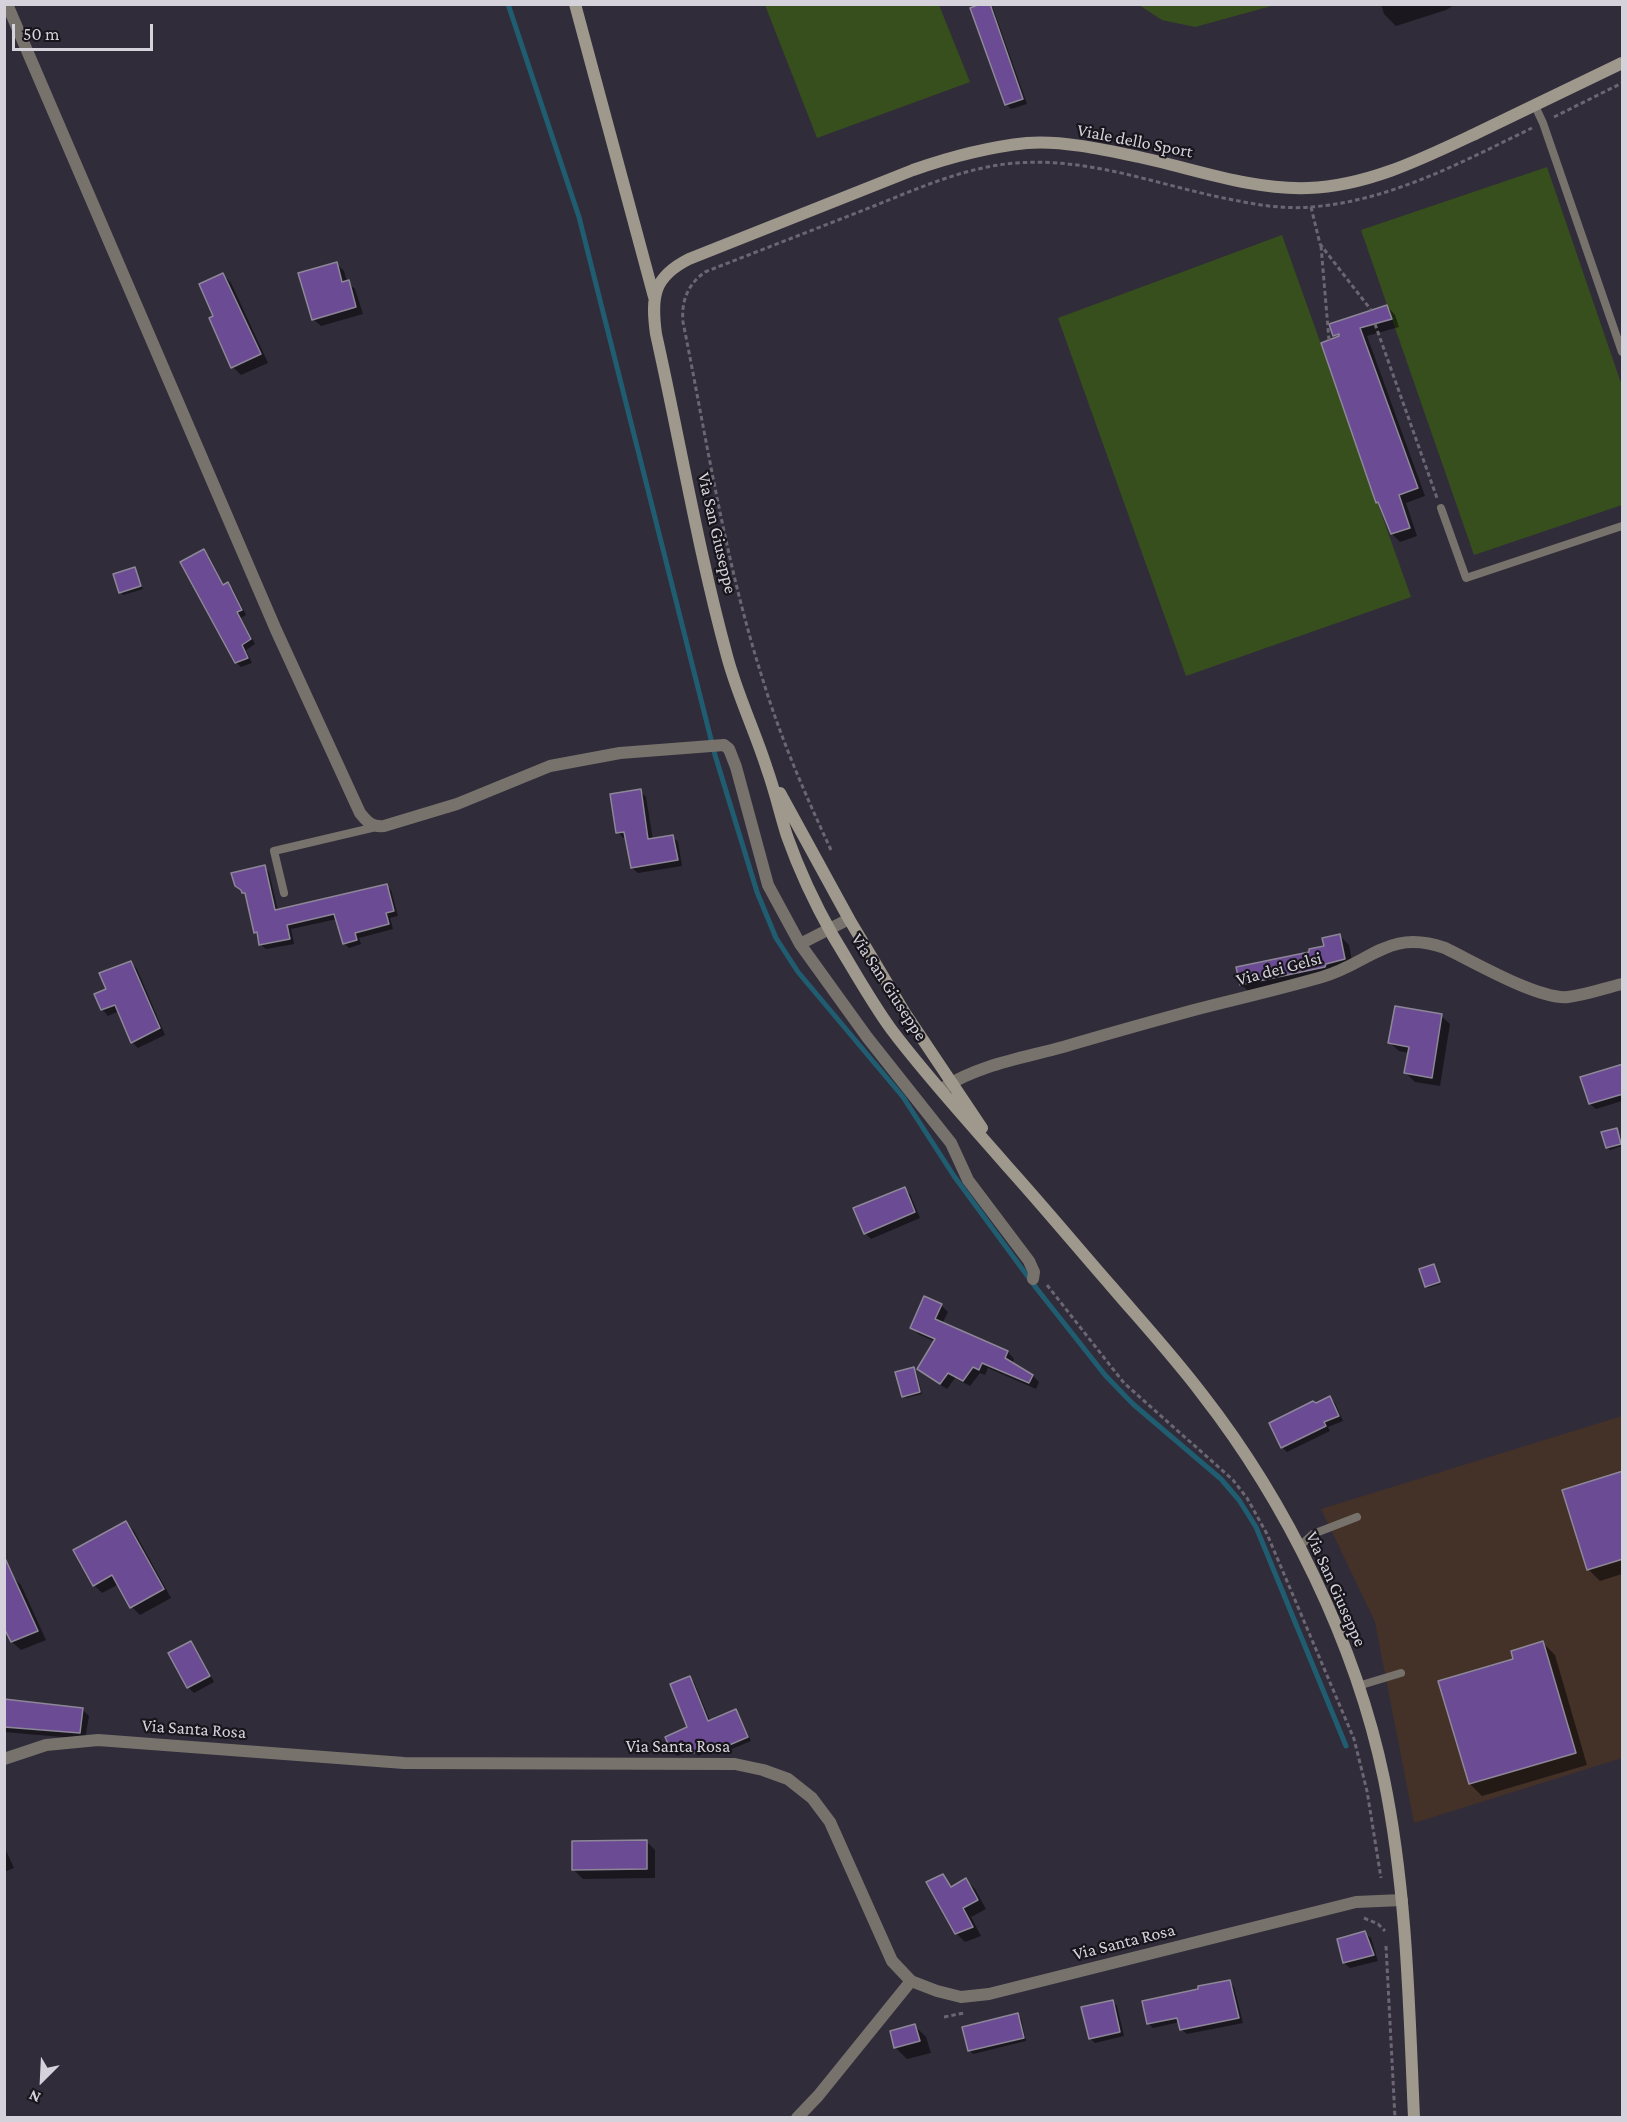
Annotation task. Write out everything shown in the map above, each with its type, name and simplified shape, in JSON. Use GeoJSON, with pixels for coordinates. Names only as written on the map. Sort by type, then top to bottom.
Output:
{"type":"FeatureCollection","features":[{"type":"Feature","properties":{"kind":"street"},"geometry":{"type":"LineString","coordinates":[[7,4],[276,630],[360,813],[369,824],[384,826],[457,804],[550,766],[620,753],[720,744],[729,749],[768,885],[800,944],[867,1037],[951,1143],[968,1180],[1029,1261],[1034,1272],[1033,1279]]}},
{"type":"Feature","properties":{"kind":"street","name":"Via San Giuseppe"},"geometry":{"type":"LineString","coordinates":[[575,4],[654,298],[653,315],[656,334],[728,661],[768,771],[799,868],[830,929],[889,1026],[939,1090],[1200,1391],[1232,1434],[1300,1546],[1327,1604],[1358,1686],[1384,1777],[1395,1839],[1402,1900],[1408,1975],[1414,2118]]}},
{"type":"Feature","properties":{"kind":"street","name":"Viale dello Sport"},"geometry":{"type":"LineString","coordinates":[[654,298],[658,285],[666,274],[689,259],[946,158],[980,150],[1029,143],[1083,146],[1252,184],[1309,188],[1380,175],[1433,154],[1623,63]]}},
{"type":"Feature","properties":{"kind":"street","name":"Via San Giuseppe"},"geometry":{"type":"LineString","coordinates":[[768,771],[849,919],[905,1013],[1007,1166]]}},
{"type":"Feature","properties":{"kind":"street"},"geometry":{"type":"LineString","coordinates":[[800,944],[849,919]]}},
{"type":"Feature","properties":{"kind":"street","name":"Via dei Gelsi"},"geometry":{"type":"LineString","coordinates":[[939,1090],[951,1082],[995,1066],[1194,1010],[1324,977],[1346,969],[1382,948],[1410,941],[1432,943],[1445,948],[1536,991],[1552,996],[1569,997],[1623,984]]}},
{"type":"Feature","properties":{"kind":"street","name":"Via Santa Rosa"},"geometry":{"type":"LineString","coordinates":[[4,1759],[46,1745],[98,1740],[404,1763],[735,1764],[763,1770],[788,1779],[812,1798],[830,1822],[892,1961],[911,1981],[961,1997],[989,1994],[1356,1902],[1402,1900]]}},
{"type":"Feature","properties":{"kind":"street"},"geometry":{"type":"LineString","coordinates":[[797,2118],[818,2096],[911,1981]]}},
{"type":"Feature","properties":{"kind":"lane"},"geometry":{"type":"LineString","coordinates":[[1535,106],[1543,123],[1623,352]]}},
{"type":"Feature","properties":{"kind":"lane"},"geometry":{"type":"LineString","coordinates":[[1441,508],[1466,578],[1623,526]]}},
{"type":"Feature","properties":{"kind":"lane"},"geometry":{"type":"LineString","coordinates":[[284,893],[274,851],[376,826]]}},
{"type":"Feature","properties":{"kind":"lane"},"geometry":{"type":"LineString","coordinates":[[1300,1546],[1313,1534],[1357,1517]]}},
{"type":"Feature","properties":{"kind":"lane"},"geometry":{"type":"LineString","coordinates":[[1358,1686],[1401,1673]]}},
{"type":"Feature","properties":{"kind":"path"},"geometry":{"type":"LineString","coordinates":[[833,854],[783,740],[762,678],[734,578],[719,513],[683,322],[683,304],[689,288],[696,279],[705,272],[896,197],[959,174],[1000,164],[1049,162],[1081,165],[1240,202],[1311,207],[1357,201],[1402,187],[1454,166],[1623,83]]}},
{"type":"Feature","properties":{"kind":"path"},"geometry":{"type":"LineString","coordinates":[[1311,207],[1320,244],[1329,340]]}},
{"type":"Feature","properties":{"kind":"path"},"geometry":{"type":"LineString","coordinates":[[1320,244],[1371,310]]}},
{"type":"Feature","properties":{"kind":"path"},"geometry":{"type":"LineString","coordinates":[[1375,324],[1441,508]]}},
{"type":"Feature","properties":{"kind":"path"},"geometry":{"type":"LineString","coordinates":[[1046,1283],[1124,1383],[1233,1480],[1247,1498],[1288,1582],[1354,1739],[1367,1791],[1381,1878]]}},
{"type":"Feature","properties":{"kind":"path"},"geometry":{"type":"LineString","coordinates":[[1386,1946],[1395,2118]]}},
{"type":"Feature","properties":{"kind":"shaded area"},"geometry":{"type":"Polygon","coordinates":[[[1622,1416],[1622,1758],[1414,1823],[1375,1622],[1321,1509],[1622,1416]]]}},
{"type":"Feature","properties":{"kind":"green space"},"geometry":{"type":"Polygon","coordinates":[[[765,5],[939,5],[970,82],[817,138],[765,5]]]}},
{"type":"Feature","properties":{"kind":"green space"},"geometry":{"type":"Polygon","coordinates":[[[1139,5],[1275,5],[1195,27],[1162,20],[1139,5]]]}},
{"type":"Feature","properties":{"kind":"green space"},"geometry":{"type":"Polygon","coordinates":[[[1547,167],[1622,386],[1622,505],[1474,555],[1361,230],[1547,167]]]}},
{"type":"Feature","properties":{"kind":"green space"},"geometry":{"type":"Polygon","coordinates":[[[1282,235],[1411,597],[1186,676],[1058,318],[1282,235]]]}},
{"type":"Feature","properties":{"kind":"building"},"geometry":{"type":"Polygon","coordinates":[[[980,4],[990,4],[1023,99],[1005,105],[970,8],[980,4]]]}},
{"type":"Feature","properties":{"kind":"building"},"geometry":{"type":"Polygon","coordinates":[[[337,262],[342,282],[349,280],[356,307],[312,320],[298,273],[337,262]]]}},
{"type":"Feature","properties":{"kind":"building"},"geometry":{"type":"Polygon","coordinates":[[[223,273],[261,354],[231,368],[209,318],[213,316],[199,284],[223,273]]]}},
{"type":"Feature","properties":{"kind":"building"},"geometry":{"type":"Polygon","coordinates":[[[1387,305],[1392,319],[1360,328],[1418,488],[1399,495],[1410,528],[1391,534],[1378,502],[1376,503],[1321,343],[1339,336],[1339,334],[1333,336],[1329,324],[1387,305]]]}},
{"type":"Feature","properties":{"kind":"building"},"geometry":{"type":"Polygon","coordinates":[[[204,549],[223,585],[228,582],[242,610],[237,612],[251,639],[242,645],[248,658],[235,663],[180,562],[204,549]]]}},
{"type":"Feature","properties":{"kind":"building"},"geometry":{"type":"Polygon","coordinates":[[[135,567],[141,586],[119,593],[113,574],[135,567]]]}},
{"type":"Feature","properties":{"kind":"building"},"geometry":{"type":"Polygon","coordinates":[[[641,789],[648,839],[673,835],[678,860],[631,868],[624,832],[616,833],[610,794],[641,789]]]}},
{"type":"Feature","properties":{"kind":"building"},"geometry":{"type":"Polygon","coordinates":[[[265,865],[275,910],[387,884],[394,911],[386,913],[389,924],[355,933],[357,940],[343,944],[334,914],[287,925],[290,939],[259,945],[245,893],[235,886],[231,873],[265,865]]]}},
{"type":"Feature","properties":{"kind":"building"},"geometry":{"type":"Polygon","coordinates":[[[1340,934],[1345,959],[1326,964],[1325,967],[1240,985],[1236,967],[1309,952],[1309,949],[1324,946],[1322,938],[1340,934]]]}},
{"type":"Feature","properties":{"kind":"building"},"geometry":{"type":"Polygon","coordinates":[[[131,961],[160,1028],[131,1043],[115,1005],[101,1010],[94,994],[106,989],[99,973],[131,961]]]}},
{"type":"Feature","properties":{"kind":"building"},"geometry":{"type":"Polygon","coordinates":[[[1395,1006],[1442,1014],[1432,1078],[1404,1073],[1409,1047],[1388,1043],[1395,1006]]]}},
{"type":"Feature","properties":{"kind":"building"},"geometry":{"type":"Polygon","coordinates":[[[1623,1064],[1623,1094],[1589,1104],[1580,1077],[1623,1064]]]}},
{"type":"Feature","properties":{"kind":"building"},"geometry":{"type":"Polygon","coordinates":[[[1617,1128],[1621,1144],[1606,1148],[1601,1132],[1617,1128]]]}},
{"type":"Feature","properties":{"kind":"building"},"geometry":{"type":"Polygon","coordinates":[[[905,1187],[915,1212],[864,1234],[853,1208],[905,1187]]]}},
{"type":"Feature","properties":{"kind":"building"},"geometry":{"type":"Polygon","coordinates":[[[1434,1264],[1440,1282],[1425,1287],[1419,1269],[1434,1264]]]}},
{"type":"Feature","properties":{"kind":"building"},"geometry":{"type":"Polygon","coordinates":[[[924,1296],[942,1304],[935,1319],[1008,1351],[1005,1358],[1033,1375],[1029,1383],[982,1363],[979,1370],[973,1367],[963,1381],[948,1373],[940,1384],[917,1369],[935,1339],[910,1328],[924,1296]]]}},
{"type":"Feature","properties":{"kind":"building"},"geometry":{"type":"Polygon","coordinates":[[[914,1367],[920,1392],[902,1397],[895,1372],[914,1367]]]}},
{"type":"Feature","properties":{"kind":"building"},"geometry":{"type":"Polygon","coordinates":[[[1330,1396],[1339,1416],[1324,1422],[1326,1426],[1281,1448],[1269,1423],[1313,1401],[1316,1403],[1330,1396]]]}},
{"type":"Feature","properties":{"kind":"building"},"geometry":{"type":"Polygon","coordinates":[[[1623,1471],[1623,1559],[1587,1570],[1562,1490],[1623,1471]]]}},
{"type":"Feature","properties":{"kind":"building"},"geometry":{"type":"Polygon","coordinates":[[[126,1521],[164,1589],[130,1608],[112,1575],[93,1586],[73,1550],[126,1521]]]}},
{"type":"Feature","properties":{"kind":"building"},"geometry":{"type":"Polygon","coordinates":[[[4,1556],[38,1631],[11,1642],[4,1628],[4,1556]]]}},
{"type":"Feature","properties":{"kind":"building"},"geometry":{"type":"Polygon","coordinates":[[[191,1641],[210,1676],[187,1688],[168,1653],[191,1641]]]}},
{"type":"Feature","properties":{"kind":"building"},"geometry":{"type":"Polygon","coordinates":[[[1543,1641],[1576,1753],[1469,1784],[1438,1681],[1513,1659],[1511,1651],[1543,1641]]]}},
{"type":"Feature","properties":{"kind":"building"},"geometry":{"type":"Polygon","coordinates":[[[690,1676],[708,1721],[736,1709],[748,1737],[720,1749],[717,1743],[693,1753],[690,1745],[672,1753],[665,1737],[687,1727],[670,1684],[690,1676]]]}},
{"type":"Feature","properties":{"kind":"building"},"geometry":{"type":"Polygon","coordinates":[[[4,1699],[83,1708],[80,1733],[4,1727],[4,1699]]]}},
{"type":"Feature","properties":{"kind":"building"},"geometry":{"type":"Polygon","coordinates":[[[647,1840],[647,1869],[572,1870],[572,1841],[647,1840]]]}},
{"type":"Feature","properties":{"kind":"building"},"geometry":{"type":"Polygon","coordinates":[[[943,1874],[951,1887],[966,1878],[978,1900],[963,1908],[973,1927],[955,1934],[926,1882],[943,1874]]]}},
{"type":"Feature","properties":{"kind":"building"},"geometry":{"type":"Polygon","coordinates":[[[1365,1931],[1374,1955],[1343,1963],[1337,1939],[1365,1931]]]}},
{"type":"Feature","properties":{"kind":"building"},"geometry":{"type":"Polygon","coordinates":[[[1230,1980],[1239,2018],[1180,2030],[1177,2018],[1147,2024],[1142,2001],[1230,1980]]]}},
{"type":"Feature","properties":{"kind":"building"},"geometry":{"type":"Polygon","coordinates":[[[1113,2000],[1120,2032],[1089,2039],[1081,2007],[1113,2000]]]}},
{"type":"Feature","properties":{"kind":"building"},"geometry":{"type":"Polygon","coordinates":[[[1018,2013],[1024,2038],[968,2051],[962,2027],[1018,2013]]]}},
{"type":"Feature","properties":{"kind":"building"},"geometry":{"type":"Polygon","coordinates":[[[915,2024],[920,2041],[894,2048],[890,2031],[915,2024]]]}},
{"type":"Feature","properties":{"kind":"waterway"},"geometry":{"type":"LineString","coordinates":[[508,4],[579,217],[715,755],[757,892],[776,938],[798,972],[903,1097],[954,1176],[1037,1289],[1105,1375],[1133,1404],[1221,1479],[1239,1500],[1256,1527],[1346,1746]]}}]}
